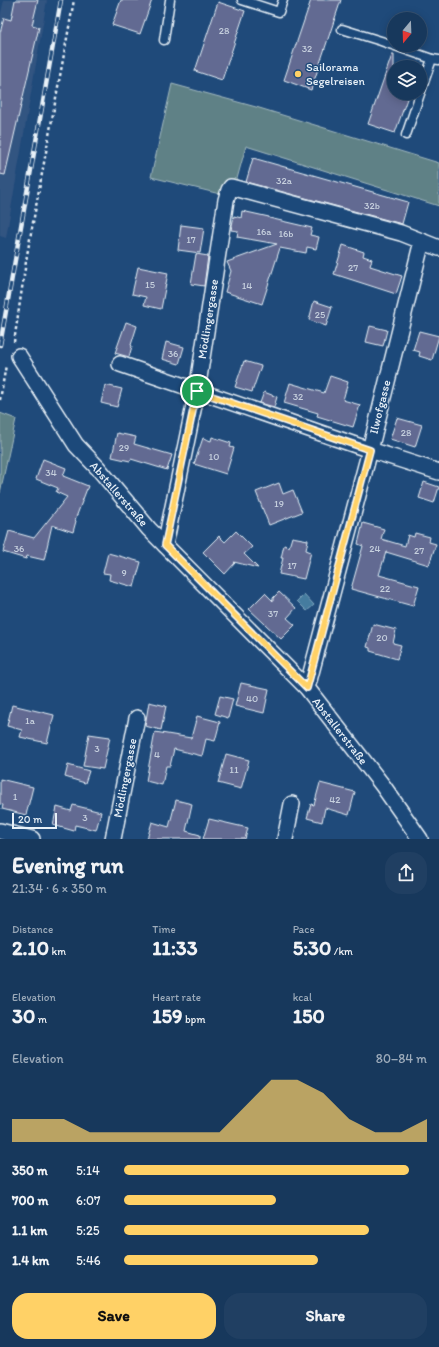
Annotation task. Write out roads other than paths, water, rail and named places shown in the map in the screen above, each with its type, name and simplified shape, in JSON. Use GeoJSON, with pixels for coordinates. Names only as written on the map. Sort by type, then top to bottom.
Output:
{"type":"FeatureCollection","features":[{"type":"Feature","properties":{"kind":"street","name":"Mödlingergasse"},"geometry":{"type":"LineString","coordinates":[[165,545],[197,391],[226,200],[231,187],[401,233],[422,241]]}},
{"type":"Feature","properties":{"kind":"street"},"geometry":{"type":"LineString","coordinates":[[422,241],[439,248]]}},
{"type":"Feature","properties":{"kind":"street","name":"Ilwofgasse"},"geometry":{"type":"LineString","coordinates":[[307,688],[370,450],[422,241]]}},
{"type":"Feature","properties":{"kind":"street","name":"Abstallerstraße"},"geometry":{"type":"LineString","coordinates":[[19,356],[76,445],[98,468],[149,529],[307,688],[383,786],[420,839]]}},
{"type":"Feature","properties":{"kind":"street"},"geometry":{"type":"LineString","coordinates":[[120,364],[370,450],[439,472]]}},
{"type":"Feature","properties":{"kind":"street","name":"Mödlingergasse"},"geometry":{"type":"LineString","coordinates":[[113,839],[137,718]]}},
{"type":"Feature","properties":{"kind":"street"},"geometry":{"type":"LineString","coordinates":[[284,839],[292,804]]}},
{"type":"Feature","properties":{"kind":"street"},"geometry":{"type":"LineString","coordinates":[[0,831],[32,839]]}},
{"type":"Feature","properties":{"kind":"lane"},"geometry":{"type":"LineString","coordinates":[[164,40],[170,0]]}},
{"type":"Feature","properties":{"kind":"lane"},"geometry":{"type":"LineString","coordinates":[[242,0],[279,12],[283,0]]}},
{"type":"Feature","properties":{"kind":"lane"},"geometry":{"type":"LineString","coordinates":[[342,29],[436,60],[406,135]]}},
{"type":"Feature","properties":{"kind":"railway"},"geometry":{"type":"LineString","coordinates":[[0,345],[61,0]]}},
{"type":"Feature","properties":{"kind":"place","name":"Sailorama Segelreisen"},"geometry":{"type":"Point","coordinates":[298,74]}}]}
